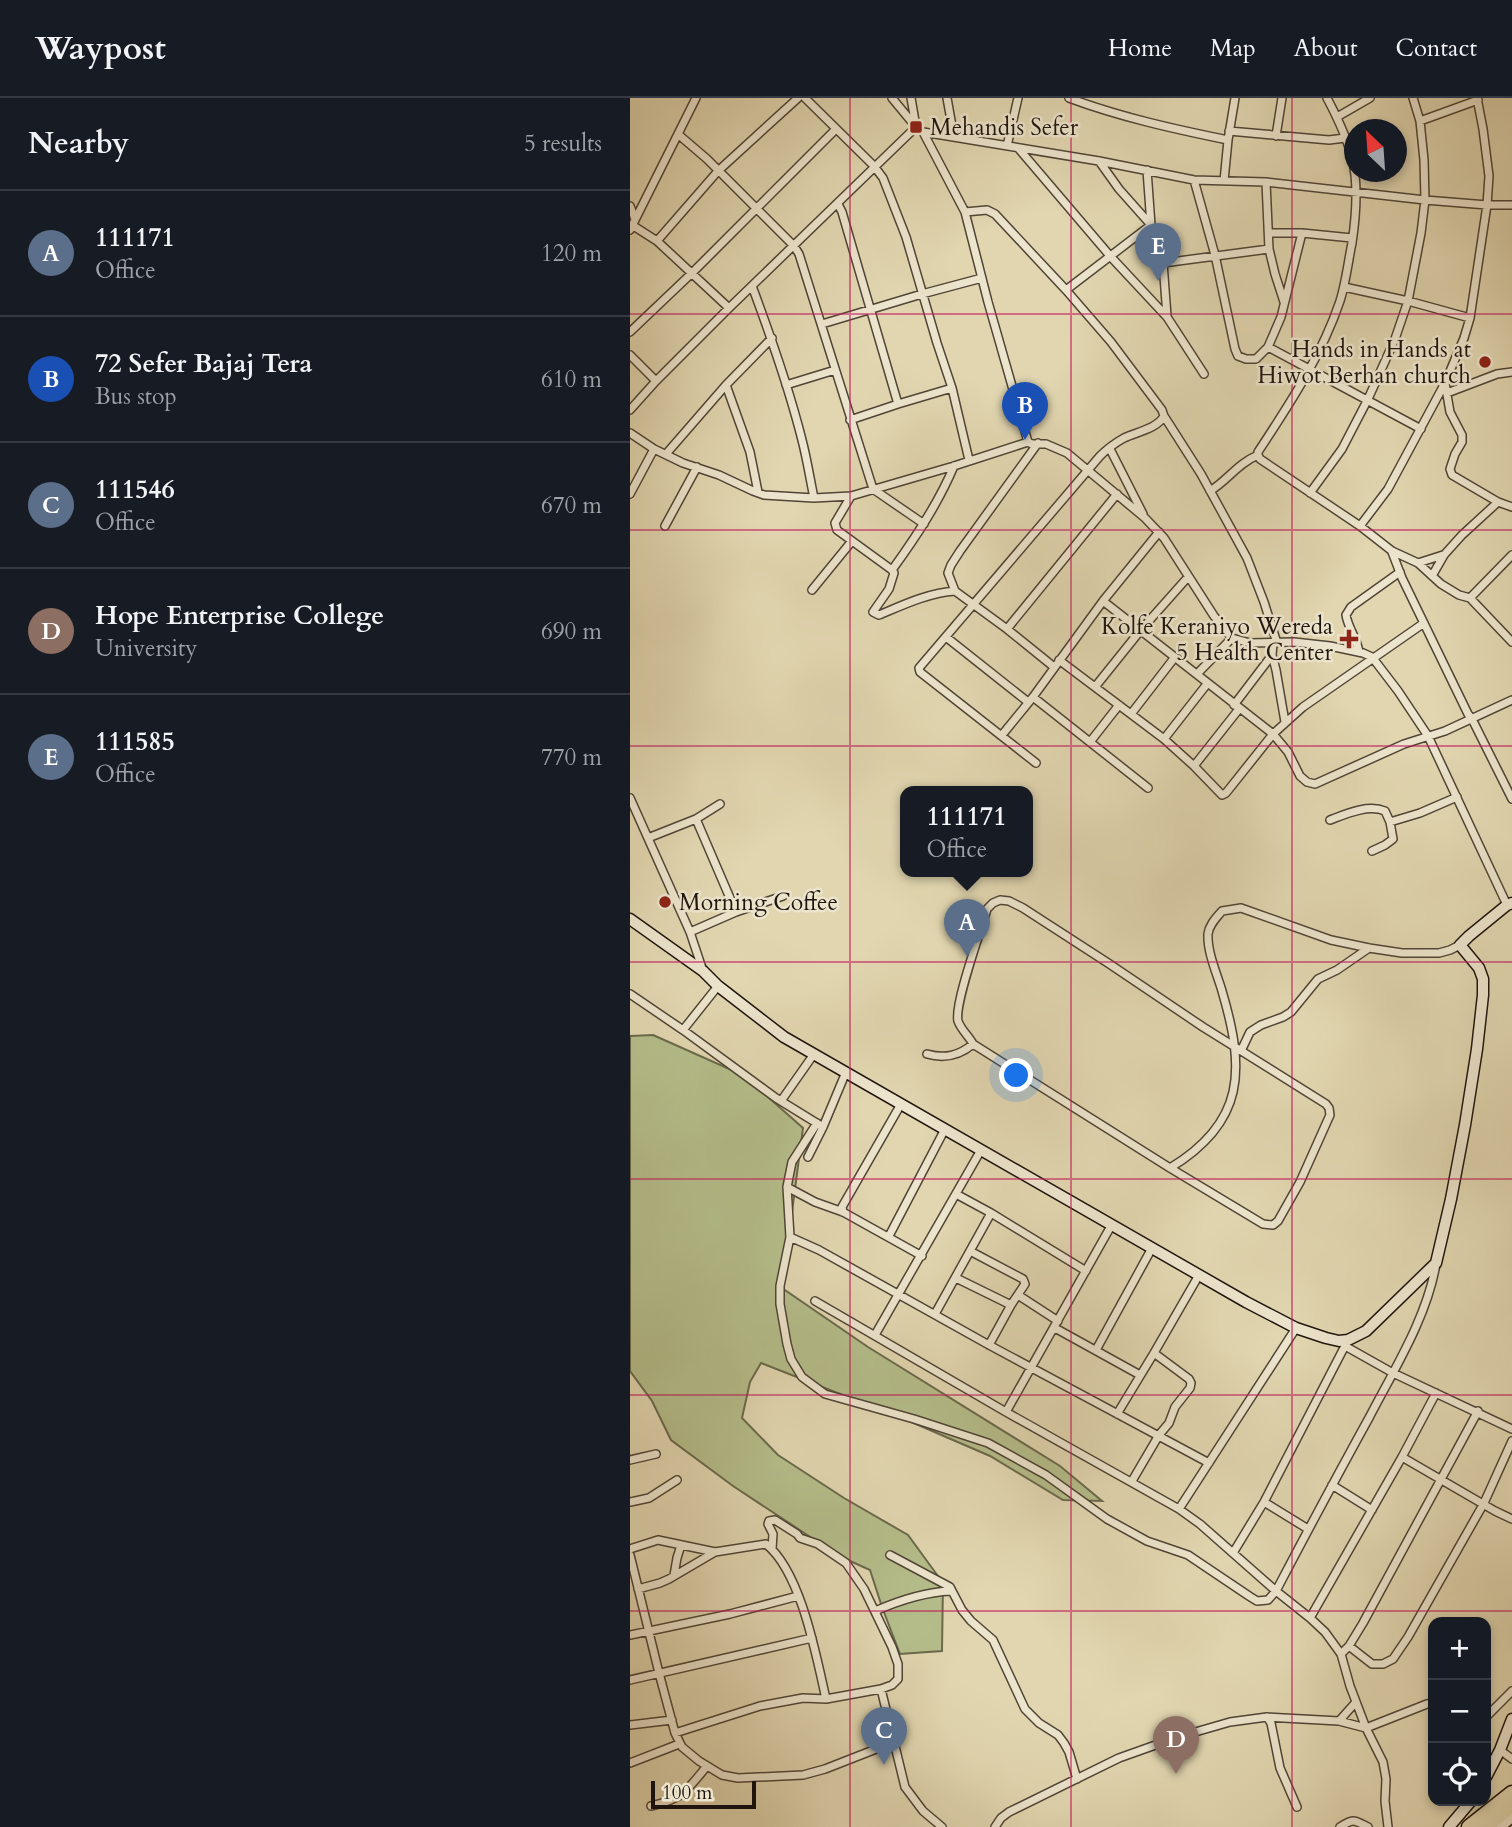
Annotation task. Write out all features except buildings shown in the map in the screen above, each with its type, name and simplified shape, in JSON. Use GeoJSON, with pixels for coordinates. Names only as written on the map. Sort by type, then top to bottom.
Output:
{"type":"FeatureCollection","features":[{"type":"Feature","properties":{"kind":"highway"},"geometry":{"type":"LineString","coordinates":[[1469,1827],[1512,1793]]}},
{"type":"Feature","properties":{"kind":"highway"},"geometry":{"type":"LineString","coordinates":[[1485,1827],[1512,1805]]}},
{"type":"Feature","properties":{"kind":"street"},"geometry":{"type":"LineString","coordinates":[[632,225],[696,98]]}},
{"type":"Feature","properties":{"kind":"street"},"geometry":{"type":"LineString","coordinates":[[657,240],[718,172],[798,98]]}},
{"type":"Feature","properties":{"kind":"street"},"geometry":{"type":"LineString","coordinates":[[805,98],[883,178],[906,237],[952,388],[969,460]]}},
{"type":"Feature","properties":{"kind":"street"},"geometry":{"type":"LineString","coordinates":[[892,98],[923,132],[965,212],[1028,442]]}},
{"type":"Feature","properties":{"kind":"street"},"geometry":{"type":"LineString","coordinates":[[911,98],[916,127]]}},
{"type":"Feature","properties":{"kind":"street"},"geometry":{"type":"LineString","coordinates":[[947,98],[954,136]]}},
{"type":"Feature","properties":{"kind":"street"},"geometry":{"type":"LineString","coordinates":[[1007,146],[1018,98]]}},
{"type":"Feature","properties":{"kind":"street"},"geometry":{"type":"LineString","coordinates":[[1069,98],[1100,110],[1228,140]]}},
{"type":"Feature","properties":{"kind":"street"},"geometry":{"type":"LineString","coordinates":[[1224,181],[1235,98]]}},
{"type":"Feature","properties":{"kind":"street"},"geometry":{"type":"LineString","coordinates":[[1276,136],[1282,98]]}},
{"type":"Feature","properties":{"kind":"street"},"geometry":{"type":"LineString","coordinates":[[1327,98],[1344,136]]}},
{"type":"Feature","properties":{"kind":"street"},"geometry":{"type":"LineString","coordinates":[[1336,117],[1370,98]]}},
{"type":"Feature","properties":{"kind":"street"},"geometry":{"type":"LineString","coordinates":[[1310,493],[1342,449],[1368,400],[1395,339],[1408,301],[1421,233],[1424,200],[1420,121],[1413,98]]}},
{"type":"Feature","properties":{"kind":"street"},"geometry":{"type":"LineString","coordinates":[[1360,526],[1388,489],[1445,383],[1464,338],[1470,318],[1487,205],[1489,176],[1478,99],[1420,121]]}},
{"type":"Feature","properties":{"kind":"street"},"geometry":{"type":"LineString","coordinates":[[630,410],[729,308],[916,127]]}},
{"type":"Feature","properties":{"kind":"street"},"geometry":{"type":"LineString","coordinates":[[630,331],[836,129]]}},
{"type":"Feature","properties":{"kind":"street"},"geometry":{"type":"LineString","coordinates":[[1229,131],[1329,140],[1344,138]]}},
{"type":"Feature","properties":{"kind":"street"},"geometry":{"type":"LineString","coordinates":[[923,132],[1099,161],[1194,180],[1266,183],[1424,200],[1512,205]]}},
{"type":"Feature","properties":{"kind":"street"},"geometry":{"type":"LineString","coordinates":[[679,135],[707,159],[794,246],[822,324],[873,489],[924,524]]}},
{"type":"Feature","properties":{"kind":"street"},"geometry":{"type":"LineString","coordinates":[[1018,148],[1111,257],[1167,317],[1204,374]]}},
{"type":"Feature","properties":{"kind":"street"},"geometry":{"type":"LineString","coordinates":[[1099,161],[1119,189],[1151,225],[1157,237],[1163,263],[1167,317]]}},
{"type":"Feature","properties":{"kind":"street"},"geometry":{"type":"LineString","coordinates":[[1147,170],[1151,225]]}},
{"type":"Feature","properties":{"kind":"street"},"geometry":{"type":"LineString","coordinates":[[1194,180],[1215,255],[1238,356],[1256,359],[1268,346],[1281,317],[1302,233]]}},
{"type":"Feature","properties":{"kind":"street"},"geometry":{"type":"LineString","coordinates":[[1258,456],[1309,368],[1339,303],[1352,238],[1355,182]]}},
{"type":"Feature","properties":{"kind":"street"},"geometry":{"type":"LineString","coordinates":[[1266,183],[1269,249],[1284,303]]}},
{"type":"Feature","properties":{"kind":"street"},"geometry":{"type":"LineString","coordinates":[[838,204],[898,404]]}},
{"type":"Feature","properties":{"kind":"street"},"geometry":{"type":"LineString","coordinates":[[630,206],[632,225]]}},
{"type":"Feature","properties":{"kind":"street"},"geometry":{"type":"LineString","coordinates":[[965,212],[987,210],[995,214],[1111,342],[1163,410],[1247,558],[1264,602],[1275,643],[1272,655],[1194,766]]}},
{"type":"Feature","properties":{"kind":"street"},"geometry":{"type":"LineString","coordinates":[[632,225],[657,240],[729,308]]}},
{"type":"Feature","properties":{"kind":"street"},"geometry":{"type":"LineString","coordinates":[[1066,290],[1151,225]]}},
{"type":"Feature","properties":{"kind":"street"},"geometry":{"type":"LineString","coordinates":[[1270,233],[1352,238]]}},
{"type":"Feature","properties":{"kind":"street"},"geometry":{"type":"LineString","coordinates":[[1163,263],[1269,249]]}},
{"type":"Feature","properties":{"kind":"street"},"geometry":{"type":"LineString","coordinates":[[822,324],[982,278]]}},
{"type":"Feature","properties":{"kind":"street"},"geometry":{"type":"LineString","coordinates":[[752,286],[786,385],[802,440],[814,498]]}},
{"type":"Feature","properties":{"kind":"street"},"geometry":{"type":"LineString","coordinates":[[1344,287],[1470,318]]}},
{"type":"Feature","properties":{"kind":"street"},"geometry":{"type":"LineString","coordinates":[[666,454],[726,385],[772,338]]}},
{"type":"Feature","properties":{"kind":"street"},"geometry":{"type":"LineString","coordinates":[[1268,346],[1421,429]]}},
{"type":"Feature","properties":{"kind":"street"},"geometry":{"type":"LineString","coordinates":[[630,355],[656,381]]}},
{"type":"Feature","properties":{"kind":"street"},"geometry":{"type":"LineString","coordinates":[[786,385],[835,370]]}},
{"type":"Feature","properties":{"kind":"street"},"geometry":{"type":"LineString","coordinates":[[1447,393],[1497,374],[1512,372]]}},
{"type":"Feature","properties":{"kind":"street"},"geometry":{"type":"LineString","coordinates":[[1445,383],[1450,412],[1462,435],[1462,442],[1450,469],[1452,475],[1498,502],[1512,507]]}},
{"type":"Feature","properties":{"kind":"street"},"geometry":{"type":"LineString","coordinates":[[726,385],[750,452],[758,492]]}},
{"type":"Feature","properties":{"kind":"street"},"geometry":{"type":"LineString","coordinates":[[850,420],[952,388]]}},
{"type":"Feature","properties":{"kind":"street"},"geometry":{"type":"LineString","coordinates":[[1036,762],[920,672],[919,667],[1100,456],[1115,443],[1162,421],[1164,416]]}},
{"type":"Feature","properties":{"kind":"street"},"geometry":{"type":"LineString","coordinates":[[630,433],[654,449],[683,463],[764,495],[814,498],[851,496],[1028,442],[1046,444],[1067,453],[1159,532],[1214,616],[1232,638],[1250,643],[1294,642],[1359,652],[1372,657],[1398,691],[1428,736],[1510,904],[1460,945],[1439,953],[1402,953],[1369,948],[1331,940],[1241,908],[1222,911],[1208,932],[1209,946],[1238,1049],[1236,1078],[1223,1121],[1186,1158],[1171,1168]]}},
{"type":"Feature","properties":{"kind":"street"},"geometry":{"type":"LineString","coordinates":[[1038,443],[951,565],[948,573],[955,591],[1007,629],[1096,687],[1164,739],[1222,795],[1273,734],[1303,707],[1424,623]]}},
{"type":"Feature","properties":{"kind":"street"},"geometry":{"type":"LineString","coordinates":[[630,495],[654,449]]}},
{"type":"Feature","properties":{"kind":"street"},"geometry":{"type":"LineString","coordinates":[[1110,449],[1145,518]]}},
{"type":"Feature","properties":{"kind":"street"},"geometry":{"type":"LineString","coordinates":[[1210,491],[1226,480],[1246,460],[1258,456]]}},
{"type":"Feature","properties":{"kind":"street"},"geometry":{"type":"LineString","coordinates":[[1258,456],[1392,551],[1418,563],[1441,584],[1470,598],[1512,642]]}},
{"type":"Feature","properties":{"kind":"street"},"geometry":{"type":"LineString","coordinates":[[892,570],[924,524],[954,466]]}},
{"type":"Feature","properties":{"kind":"street"},"geometry":{"type":"LineString","coordinates":[[665,526],[697,467]]}},
{"type":"Feature","properties":{"kind":"street"},"geometry":{"type":"LineString","coordinates":[[1007,629],[1117,494]]}},
{"type":"Feature","properties":{"kind":"street"},"geometry":{"type":"LineString","coordinates":[[851,496],[835,523],[837,530],[892,570],[894,577],[889,589],[874,609],[874,614],[879,615],[932,595],[955,591]]}},
{"type":"Feature","properties":{"kind":"street"},"geometry":{"type":"LineString","coordinates":[[1432,576],[1444,555],[1498,502]]}},
{"type":"Feature","properties":{"kind":"street"},"geometry":{"type":"LineString","coordinates":[[1002,735],[1159,532]]}},
{"type":"Feature","properties":{"kind":"street"},"geometry":{"type":"LineString","coordinates":[[812,590],[852,541]]}},
{"type":"Feature","properties":{"kind":"street"},"geometry":{"type":"LineString","coordinates":[[1392,551],[1468,714],[1512,799]]}},
{"type":"Feature","properties":{"kind":"street"},"geometry":{"type":"LineString","coordinates":[[1418,563],[1444,555]]}},
{"type":"Feature","properties":{"kind":"street"},"geometry":{"type":"LineString","coordinates":[[1470,598],[1512,555]]}},
{"type":"Feature","properties":{"kind":"street"},"geometry":{"type":"LineString","coordinates":[[1359,652],[1346,615],[1351,607],[1400,572]]}},
{"type":"Feature","properties":{"kind":"street"},"geometry":{"type":"LineString","coordinates":[[1096,687],[1140,631],[1188,577]]}},
{"type":"Feature","properties":{"kind":"street"},"geometry":{"type":"LineString","coordinates":[[1103,601],[1273,734],[1288,752],[1300,776],[1315,784],[1404,744],[1446,731],[1512,700]]}},
{"type":"Feature","properties":{"kind":"street"},"geometry":{"type":"LineString","coordinates":[[946,637],[1090,741],[1148,788]]}},
{"type":"Feature","properties":{"kind":"street"},"geometry":{"type":"LineString","coordinates":[[1198,674],[1232,638]]}},
{"type":"Feature","properties":{"kind":"street"},"geometry":{"type":"LineString","coordinates":[[1272,655],[1285,723]]}},
{"type":"Feature","properties":{"kind":"street"},"geometry":{"type":"LineString","coordinates":[[1131,714],[1175,657]]}},
{"type":"Feature","properties":{"kind":"street"},"geometry":{"type":"LineString","coordinates":[[1164,739],[1207,684]]}},
{"type":"Feature","properties":{"kind":"street"},"geometry":{"type":"LineString","coordinates":[[1090,741],[1119,705]]}},
{"type":"Feature","properties":{"kind":"street"},"geometry":{"type":"LineString","coordinates":[[1390,822],[1457,797]]}},
{"type":"Feature","properties":{"kind":"street"},"geometry":{"type":"LineString","coordinates":[[630,798],[632,808],[690,932],[704,971]]}},
{"type":"Feature","properties":{"kind":"street"},"geometry":{"type":"LineString","coordinates":[[648,838],[696,818],[720,804]]}},
{"type":"Feature","properties":{"kind":"street"},"geometry":{"type":"LineString","coordinates":[[1330,820],[1353,811],[1378,808],[1385,811],[1393,839],[1372,851]]}},
{"type":"Feature","properties":{"kind":"street"},"geometry":{"type":"LineString","coordinates":[[696,818],[736,912]]}},
{"type":"Feature","properties":{"kind":"street"},"geometry":{"type":"LineString","coordinates":[[690,932],[783,896]]}},
{"type":"Feature","properties":{"kind":"street"},"geometry":{"type":"LineString","coordinates":[[1000,900],[1023,908],[1238,1049],[1329,1108],[1330,1115],[1310,1160],[1278,1221],[1273,1225],[1263,1224],[973,1044],[959,1025],[957,1013],[987,909],[1000,900]]}},
{"type":"Feature","properties":{"kind":"street"},"geometry":{"type":"LineString","coordinates":[[630,919],[704,971],[718,986],[784,1037],[1246,1302],[1296,1328],[1347,1343],[1393,1373],[1512,1429]]}},
{"type":"Feature","properties":{"kind":"street"},"geometry":{"type":"LineString","coordinates":[[820,1125],[792,1162],[787,1187],[790,1237],[780,1286],[780,1304],[791,1359],[810,1385],[825,1394],[988,1443],[1045,1475],[1107,1519],[1147,1542],[1188,1555],[1257,1601],[1268,1600],[1276,1591],[1393,1373],[1416,1325],[1433,1280],[1465,1125],[1483,995],[1483,979],[1479,968],[1460,945]]}},
{"type":"Feature","properties":{"kind":"street"},"geometry":{"type":"LineString","coordinates":[[1238,1049],[1250,1031],[1291,1012],[1318,979],[1337,970],[1369,948]]}},
{"type":"Feature","properties":{"kind":"street"},"geometry":{"type":"LineString","coordinates":[[683,1030],[718,986]]}},
{"type":"Feature","properties":{"kind":"street"},"geometry":{"type":"LineString","coordinates":[[630,995],[781,1101],[820,1125]]}},
{"type":"Feature","properties":{"kind":"street"},"geometry":{"type":"LineString","coordinates":[[926,1054],[948,1057],[964,1052],[973,1044]]}},
{"type":"Feature","properties":{"kind":"street"},"geometry":{"type":"LineString","coordinates":[[781,1101],[814,1054]]}},
{"type":"Feature","properties":{"kind":"street"},"geometry":{"type":"LineString","coordinates":[[808,1157],[820,1125],[846,1072]]}},
{"type":"Feature","properties":{"kind":"street"},"geometry":{"type":"LineString","coordinates":[[843,1212],[842,1207],[901,1104]]}},
{"type":"Feature","properties":{"kind":"street"},"geometry":{"type":"LineString","coordinates":[[889,1236],[945,1129]]}},
{"type":"Feature","properties":{"kind":"street"},"geometry":{"type":"LineString","coordinates":[[875,1335],[981,1150]]}},
{"type":"Feature","properties":{"kind":"street"},"geometry":{"type":"LineString","coordinates":[[787,1187],[815,1202],[843,1212],[922,1256]]}},
{"type":"Feature","properties":{"kind":"street"},"geometry":{"type":"LineString","coordinates":[[956,1194],[1086,1271]]}},
{"type":"Feature","properties":{"kind":"street"},"geometry":{"type":"LineString","coordinates":[[935,1314],[991,1213]]}},
{"type":"Feature","properties":{"kind":"street"},"geometry":{"type":"LineString","coordinates":[[1006,1412],[1111,1226]]}},
{"type":"Feature","properties":{"kind":"street"},"geometry":{"type":"LineString","coordinates":[[790,1237],[899,1293],[989,1345],[1209,1463]]}},
{"type":"Feature","properties":{"kind":"street"},"geometry":{"type":"LineString","coordinates":[[1096,1350],[1152,1248]]}},
{"type":"Feature","properties":{"kind":"street"},"geometry":{"type":"LineString","coordinates":[[970,1251],[1024,1280],[1025,1284],[989,1345]]}},
{"type":"Feature","properties":{"kind":"street"},"geometry":{"type":"LineString","coordinates":[[1233,1553],[1264,1502],[1347,1343],[1366,1331],[1436,1263]]}},
{"type":"Feature","properties":{"kind":"street"},"geometry":{"type":"LineString","coordinates":[[1117,1414],[1199,1275]]}},
{"type":"Feature","properties":{"kind":"street"},"geometry":{"type":"LineString","coordinates":[[956,1278],[1011,1305]]}},
{"type":"Feature","properties":{"kind":"street"},"geometry":{"type":"LineString","coordinates":[[1018,1295],[1056,1324],[1140,1375]]}},
{"type":"Feature","properties":{"kind":"street"},"geometry":{"type":"LineString","coordinates":[[815,1301],[1180,1509],[1310,1618],[1325,1632],[1341,1654],[1366,1728],[1383,1762],[1388,1827]]}},
{"type":"Feature","properties":{"kind":"street"},"geometry":{"type":"LineString","coordinates":[[1180,1509],[1296,1328]]}},
{"type":"Feature","properties":{"kind":"street"},"geometry":{"type":"LineString","coordinates":[[1132,1481],[1191,1383],[1154,1353]]}},
{"type":"Feature","properties":{"kind":"street"},"geometry":{"type":"LineString","coordinates":[[1310,1618],[1436,1393]]}},
{"type":"Feature","properties":{"kind":"street"},"geometry":{"type":"LineString","coordinates":[[1341,1654],[1363,1623],[1478,1411]]}},
{"type":"Feature","properties":{"kind":"street"},"geometry":{"type":"LineString","coordinates":[[1349,1646],[1372,1664],[1383,1664],[1393,1659],[1484,1503],[1512,1441]]}},
{"type":"Feature","properties":{"kind":"street"},"geometry":{"type":"LineString","coordinates":[[630,1460],[656,1454]]}},
{"type":"Feature","properties":{"kind":"street"},"geometry":{"type":"LineString","coordinates":[[1402,1457],[1512,1519]]}},
{"type":"Feature","properties":{"kind":"street"},"geometry":{"type":"LineString","coordinates":[[630,1502],[649,1498],[677,1480]]}},
{"type":"Feature","properties":{"kind":"street"},"geometry":{"type":"LineString","coordinates":[[1332,1485],[1372,1510]]}},
{"type":"Feature","properties":{"kind":"street"},"geometry":{"type":"LineString","coordinates":[[1264,1502],[1308,1529]]}},
{"type":"Feature","properties":{"kind":"street"},"geometry":{"type":"LineString","coordinates":[[675,1733],[760,1706],[803,1699],[826,1699],[881,1689],[897,1682],[900,1674],[892,1647],[864,1589],[846,1563],[818,1544],[800,1538],[775,1520],[769,1521],[768,1524],[773,1534],[772,1549]]}},
{"type":"Feature","properties":{"kind":"street"},"geometry":{"type":"LineString","coordinates":[[630,1549],[658,1540],[715,1552],[766,1544],[792,1581],[811,1637],[826,1699]]}},
{"type":"Feature","properties":{"kind":"street"},"geometry":{"type":"LineString","coordinates":[[674,1575],[681,1545]]}},
{"type":"Feature","properties":{"kind":"street"},"geometry":{"type":"LineString","coordinates":[[638,1589],[660,1583],[715,1552]]}},
{"type":"Feature","properties":{"kind":"street"},"geometry":{"type":"LineString","coordinates":[[630,1555],[679,1744],[707,1766],[738,1778],[803,1775],[894,1742]]}},
{"type":"Feature","properties":{"kind":"street"},"geometry":{"type":"LineString","coordinates":[[890,1555],[947,1585],[971,1621],[993,1640],[1025,1709],[1064,1743],[1077,1779]]}},
{"type":"Feature","properties":{"kind":"street"},"geometry":{"type":"LineString","coordinates":[[875,1611],[890,1604],[936,1592],[951,1591]]}},
{"type":"Feature","properties":{"kind":"street"},"geometry":{"type":"LineString","coordinates":[[630,1635],[730,1614],[797,1596]]}},
{"type":"Feature","properties":{"kind":"street"},"geometry":{"type":"LineString","coordinates":[[630,1680],[811,1637]]}},
{"type":"Feature","properties":{"kind":"street"},"geometry":{"type":"LineString","coordinates":[[881,1689],[905,1787],[923,1811],[942,1827]]}},
{"type":"Feature","properties":{"kind":"street"},"geometry":{"type":"LineString","coordinates":[[1491,1712],[1512,1691]]}},
{"type":"Feature","properties":{"kind":"street"},"geometry":{"type":"LineString","coordinates":[[1339,1721],[1356,1702]]}},
{"type":"Feature","properties":{"kind":"street"},"geometry":{"type":"LineString","coordinates":[[995,1827],[1009,1812],[1119,1758],[1230,1722],[1267,1717],[1339,1721],[1366,1728],[1428,1704]]}},
{"type":"Feature","properties":{"kind":"street"},"geometry":{"type":"LineString","coordinates":[[1267,1717],[1280,1768],[1297,1807]]}},
{"type":"Feature","properties":{"kind":"street"},"geometry":{"type":"LineString","coordinates":[[1491,1767],[1512,1719]]}},
{"type":"Feature","properties":{"kind":"street"},"geometry":{"type":"LineString","coordinates":[[630,1725],[671,1720]]}},
{"type":"Feature","properties":{"kind":"street"},"geometry":{"type":"LineString","coordinates":[[630,1763],[679,1744]]}},
{"type":"Feature","properties":{"kind":"street"},"geometry":{"type":"LineString","coordinates":[[1500,1750],[1512,1759]]}},
{"type":"Feature","properties":{"kind":"street"},"geometry":{"type":"LineString","coordinates":[[651,1806],[678,1798],[707,1766]]}},
{"type":"Feature","properties":{"kind":"street"},"geometry":{"type":"LineString","coordinates":[[1449,1827],[1467,1806]]}},
{"type":"Feature","properties":{"kind":"street"},"geometry":{"type":"LineString","coordinates":[[1500,1827],[1512,1818]]}},
{"type":"Feature","properties":{"kind":"street"},"geometry":{"type":"LineString","coordinates":[[1340,1827],[1357,1820],[1368,1827]]}},
{"type":"Feature","properties":{"kind":"green space"},"geometry":{"type":"Polygon","coordinates":[[[653,1035],[743,1075],[803,1128],[782,1288],[868,1347],[1060,1466],[1102,1501],[1063,1500],[990,1456],[761,1363],[750,1382],[742,1418],[778,1455],[908,1535],[943,1583],[942,1651],[900,1654],[870,1570],[839,1556],[733,1486],[671,1440],[652,1401],[630,1371],[630,1036],[653,1035]]]}},
{"type":"Feature","properties":{"kind":"place","name":"Mehandis Sefer"},"geometry":{"type":"Point","coordinates":[916,127]}},
{"type":"Feature","properties":{"kind":"place","name":"111585"},"geometry":{"type":"Point","coordinates":[1158,281]}},
{"type":"Feature","properties":{"kind":"place","name":"Hands in Hands at Hiwot Berhan church"},"geometry":{"type":"Point","coordinates":[1485,362]}},
{"type":"Feature","properties":{"kind":"place","name":"72 Sefer Bajaj Tera"},"geometry":{"type":"Point","coordinates":[1025,440]}},
{"type":"Feature","properties":{"kind":"place","name":"Kolfe Keraniyo Wereda 5 Health Center"},"geometry":{"type":"Point","coordinates":[1349,639]}},
{"type":"Feature","properties":{"kind":"place","name":"Morning Coffee"},"geometry":{"type":"Point","coordinates":[665,902]}},
{"type":"Feature","properties":{"kind":"place","name":"111171"},"geometry":{"type":"Point","coordinates":[967,957]}},
{"type":"Feature","properties":{"kind":"place","name":"111546"},"geometry":{"type":"Point","coordinates":[884,1765]}},
{"type":"Feature","properties":{"kind":"place","name":"Hope Enterprise College"},"geometry":{"type":"Point","coordinates":[1176,1774]}}]}
